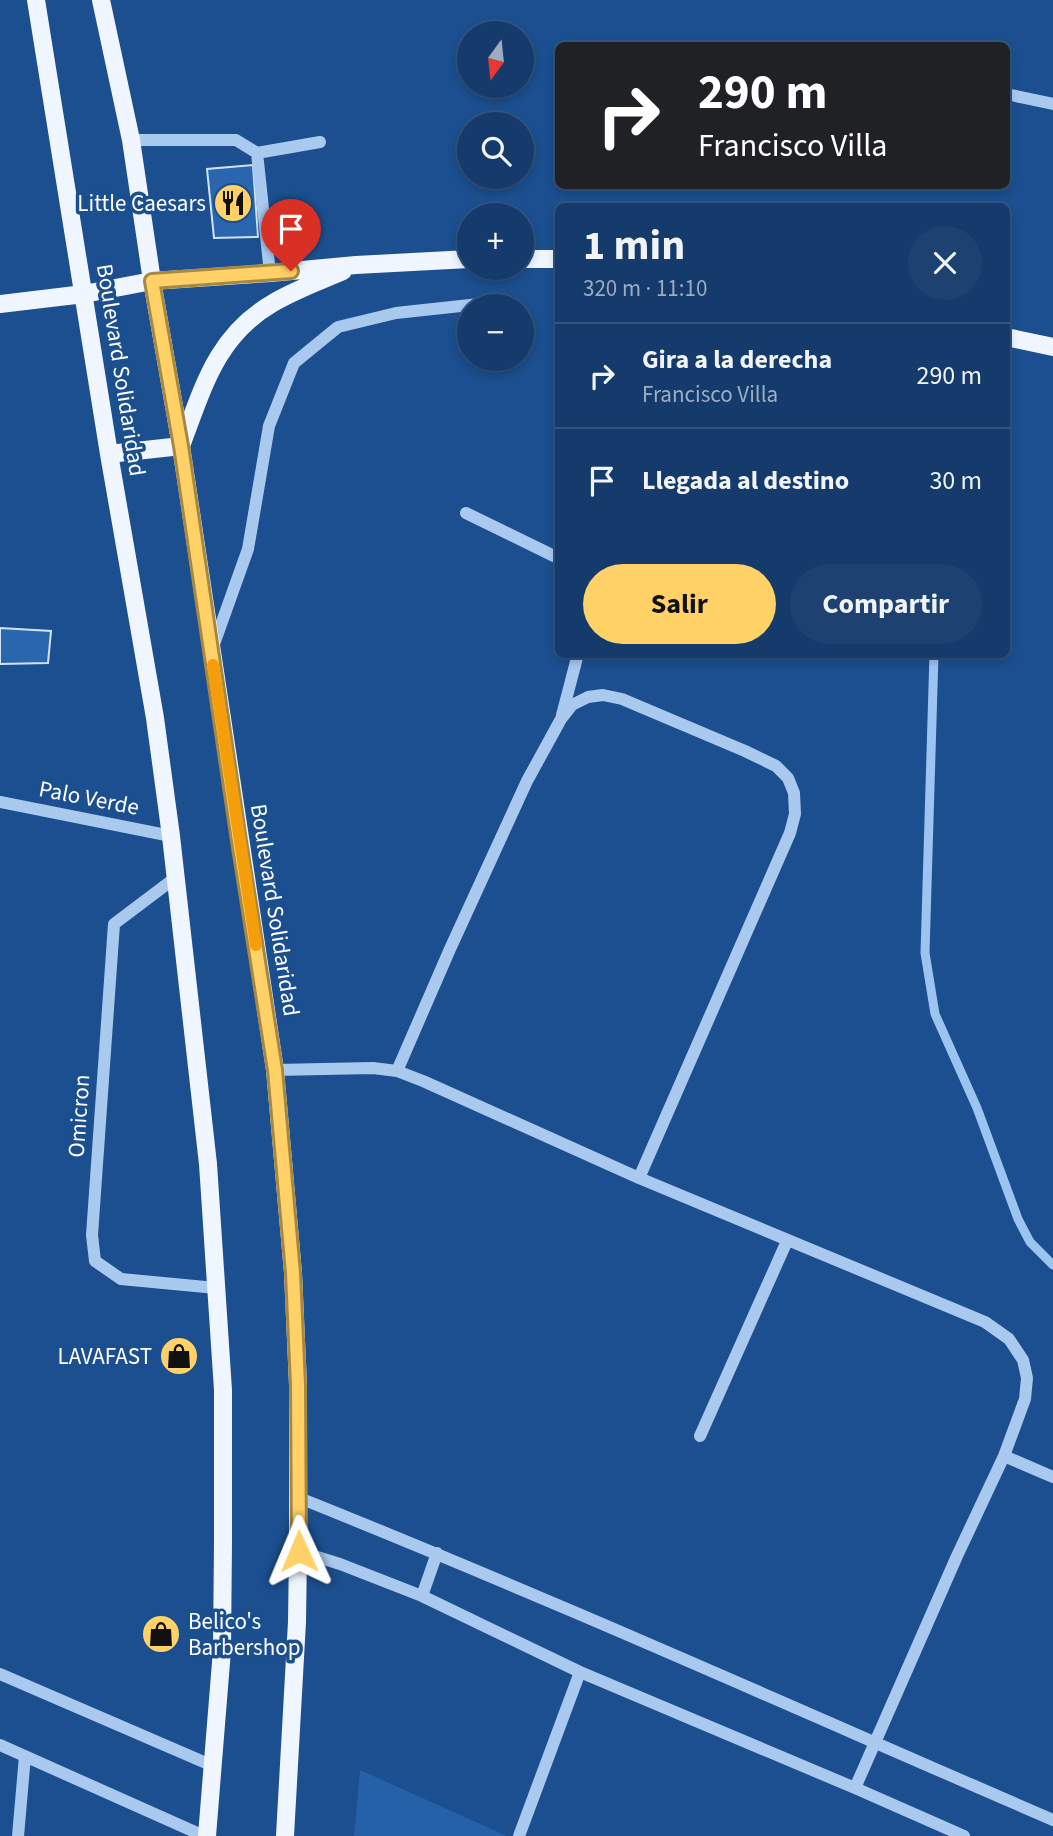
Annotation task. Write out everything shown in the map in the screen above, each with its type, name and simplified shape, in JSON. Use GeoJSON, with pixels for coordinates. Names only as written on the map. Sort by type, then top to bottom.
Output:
{"type":"FeatureCollection","features":[{"type":"Feature","properties":{"kind":"main road","name":"Boulevard Solidaridad"},"geometry":{"type":"LineString","coordinates":[[36,0],[109,454],[155,718],[208,1164],[223,1390],[222,1650],[206,1836]]}},
{"type":"Feature","properties":{"kind":"main road","name":"Boulevard Solidaridad"},"geometry":{"type":"LineString","coordinates":[[102,0],[131,140],[181,446],[275,1070],[293,1273],[298,1385],[299,1551],[285,1836]]}},
{"type":"Feature","properties":{"kind":"main road"},"geometry":{"type":"LineString","coordinates":[[534,259],[555,258]]}},
{"type":"Feature","properties":{"kind":"main road"},"geometry":{"type":"LineString","coordinates":[[0,304],[84,294],[152,281],[457,260]]}},
{"type":"Feature","properties":{"kind":"main road"},"geometry":{"type":"LineString","coordinates":[[109,454],[181,446],[209,374],[223,348],[243,325],[273,303],[356,265]]}},
{"type":"Feature","properties":{"kind":"main road"},"geometry":{"type":"LineString","coordinates":[[1010,338],[1053,347]]}},
{"type":"Feature","properties":{"kind":"street"},"geometry":{"type":"LineString","coordinates":[[1011,96],[1053,104]]}},
{"type":"Feature","properties":{"kind":"street"},"geometry":{"type":"LineString","coordinates":[[131,140],[236,140],[257,153],[320,142]]}},
{"type":"Feature","properties":{"kind":"street"},"geometry":{"type":"LineString","coordinates":[[257,153],[270,273]]}},
{"type":"Feature","properties":{"kind":"street"},"geometry":{"type":"LineString","coordinates":[[211,651],[248,549],[269,426],[294,363],[338,327],[396,313],[457,306]]}},
{"type":"Feature","properties":{"kind":"street"},"geometry":{"type":"LineString","coordinates":[[466,513],[555,557]]}},
{"type":"Feature","properties":{"kind":"street"},"geometry":{"type":"LineString","coordinates":[[561,719],[577,658]]}},
{"type":"Feature","properties":{"kind":"street"},"geometry":{"type":"LineString","coordinates":[[397,1072],[521,793],[561,719],[572,705],[588,697],[603,695],[622,699],[745,751],[776,766],[788,778],[794,793],[795,814],[790,832],[639,1178]]}},
{"type":"Feature","properties":{"kind":"street","name":"Palo Verde"},"geometry":{"type":"LineString","coordinates":[[0,802],[171,836]]}},
{"type":"Feature","properties":{"kind":"street","name":"Omicron"},"geometry":{"type":"LineString","coordinates":[[176,877],[114,925],[92,1235],[95,1261],[121,1279],[216,1288]]}},
{"type":"Feature","properties":{"kind":"street"},"geometry":{"type":"LineString","coordinates":[[275,1070],[373,1068],[424,1081],[639,1178],[985,1322],[1009,1339],[1023,1360],[1027,1378],[1025,1399],[1004,1456],[855,1788]]}},
{"type":"Feature","properties":{"kind":"street"},"geometry":{"type":"LineString","coordinates":[[700,1436],[788,1241]]}},
{"type":"Feature","properties":{"kind":"street"},"geometry":{"type":"LineString","coordinates":[[1004,1456],[1053,1477]]}},
{"type":"Feature","properties":{"kind":"street"},"geometry":{"type":"LineString","coordinates":[[297,1497],[611,1626],[1053,1820]]}},
{"type":"Feature","properties":{"kind":"street"},"geometry":{"type":"LineString","coordinates":[[299,1551],[422,1596],[580,1671],[964,1836]]}},
{"type":"Feature","properties":{"kind":"street"},"geometry":{"type":"LineString","coordinates":[[422,1596],[437,1553]]}},
{"type":"Feature","properties":{"kind":"street"},"geometry":{"type":"LineString","coordinates":[[519,1836],[580,1671]]}},
{"type":"Feature","properties":{"kind":"street"},"geometry":{"type":"LineString","coordinates":[[0,1674],[213,1766]]}},
{"type":"Feature","properties":{"kind":"street"},"geometry":{"type":"LineString","coordinates":[[0,1745],[206,1836]]}},
{"type":"Feature","properties":{"kind":"street"},"geometry":{"type":"LineString","coordinates":[[18,1836],[25,1756]]}},
{"type":"Feature","properties":{"kind":"shaded area"},"geometry":{"type":"Polygon","coordinates":[[[360,1770],[507,1836],[354,1836],[360,1770]]]}},
{"type":"Feature","properties":{"kind":"building","name":"Little Caesars"},"geometry":{"type":"Polygon","coordinates":[[[253,165],[258,237],[214,238],[207,169],[253,165]]]}},
{"type":"Feature","properties":{"kind":"building"},"geometry":{"type":"Polygon","coordinates":[[[0,628],[51,631],[48,663],[0,664],[0,628]]]}},
{"type":"Feature","properties":{"kind":"waterway"},"geometry":{"type":"LineString","coordinates":[[934,658],[925,953],[935,1014],[977,1108],[1018,1219],[1030,1242],[1053,1265]]}},
{"type":"Feature","properties":{"kind":"slow traffic"},"geometry":{"type":"LineString","coordinates":[[213,665],[256,945]]}},
{"type":"Feature","properties":{"kind":"place","name":"Little Caesars"},"geometry":{"type":"Point","coordinates":[233,203]}},
{"type":"Feature","properties":{"kind":"place","name":"LAVAFAST"},"geometry":{"type":"Point","coordinates":[179,1356]}},
{"type":"Feature","properties":{"kind":"place","name":"Belico's Barbershop"},"geometry":{"type":"Point","coordinates":[161,1634]}},
{"type":"Feature","properties":{"kind":"route"},"geometry":{"type":"LineString","coordinates":[[291,271],[152,281],[181,446],[275,1070],[293,1273],[298,1385],[299,1551]]}}]}
